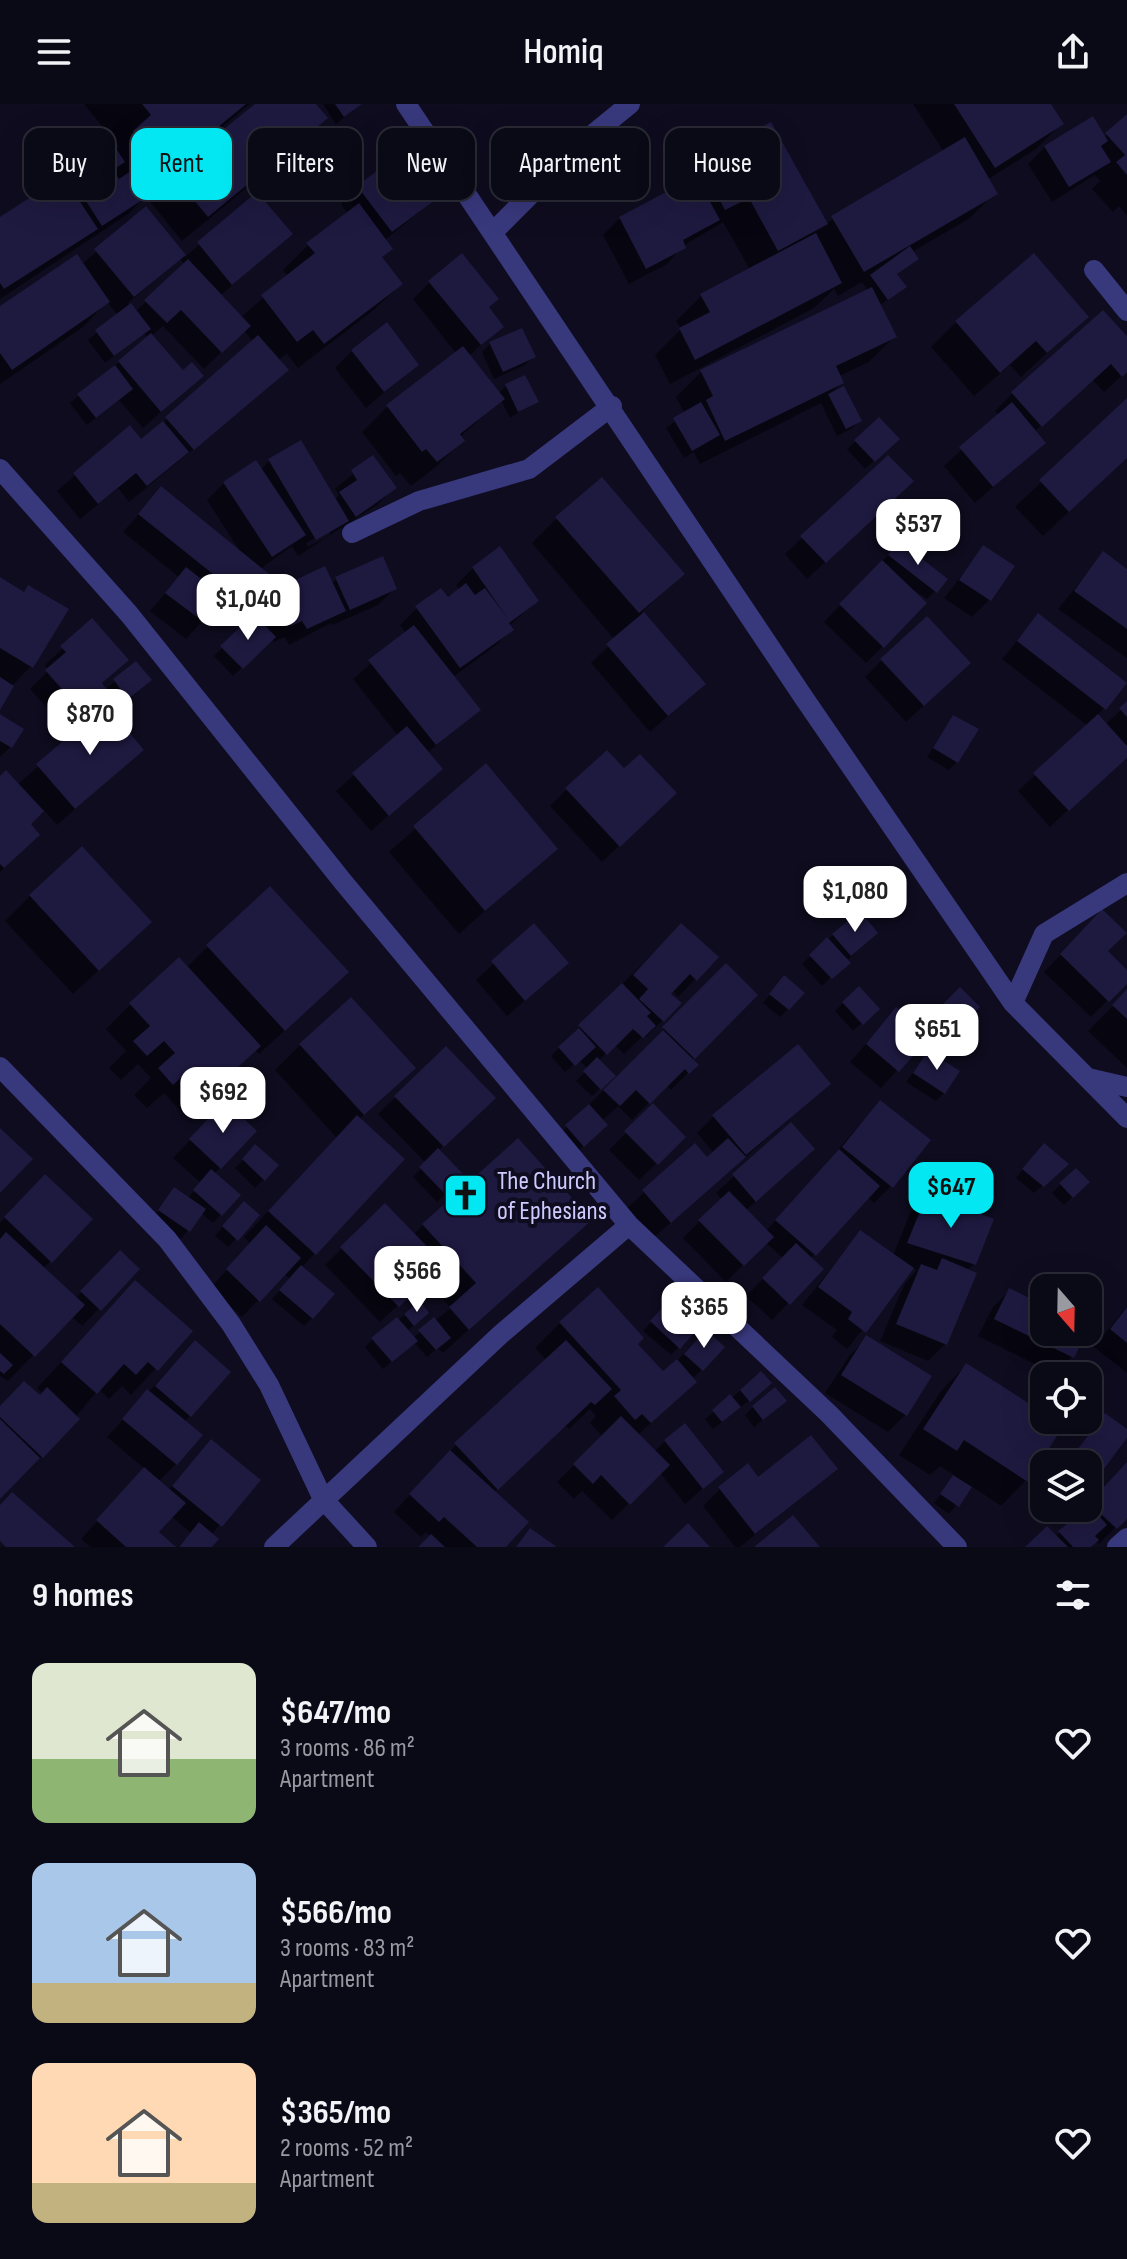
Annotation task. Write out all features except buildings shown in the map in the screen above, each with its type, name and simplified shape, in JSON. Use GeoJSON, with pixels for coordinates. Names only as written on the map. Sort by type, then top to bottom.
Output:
{"type":"FeatureCollection","features":[{"type":"Feature","properties":{"kind":"street"},"geometry":{"type":"LineString","coordinates":[[406,104],[612,406],[804,698],[1013,1003],[1127,1118]]}},
{"type":"Feature","properties":{"kind":"street"},"geometry":{"type":"LineString","coordinates":[[493,232],[581,144],[630,104]]}},
{"type":"Feature","properties":{"kind":"street"},"geometry":{"type":"LineString","coordinates":[[1094,270],[1127,311]]}},
{"type":"Feature","properties":{"kind":"street"},"geometry":{"type":"LineString","coordinates":[[352,533],[419,501],[529,469],[612,406]]}},
{"type":"Feature","properties":{"kind":"street"},"geometry":{"type":"LineString","coordinates":[[0,469],[129,614],[344,883],[629,1225],[829,1414],[957,1547]]}},
{"type":"Feature","properties":{"kind":"street"},"geometry":{"type":"LineString","coordinates":[[1013,1003],[1044,934],[1127,883]]}},
{"type":"Feature","properties":{"kind":"street"},"geometry":{"type":"LineString","coordinates":[[0,1067],[167,1239],[231,1324],[269,1385],[323,1499],[367,1547]]}},
{"type":"Feature","properties":{"kind":"street"},"geometry":{"type":"LineString","coordinates":[[1088,1078],[1127,1087]]}},
{"type":"Feature","properties":{"kind":"street"},"geometry":{"type":"LineString","coordinates":[[274,1547],[500,1335],[629,1225]]}},
{"type":"Feature","properties":{"kind":"street"},"geometry":{"type":"LineString","coordinates":[[1117,1547],[1127,1538]]}},
{"type":"Feature","properties":{"kind":"place","name":"The Church of Ephesians"},"geometry":{"type":"Point","coordinates":[466,1195]}}]}
